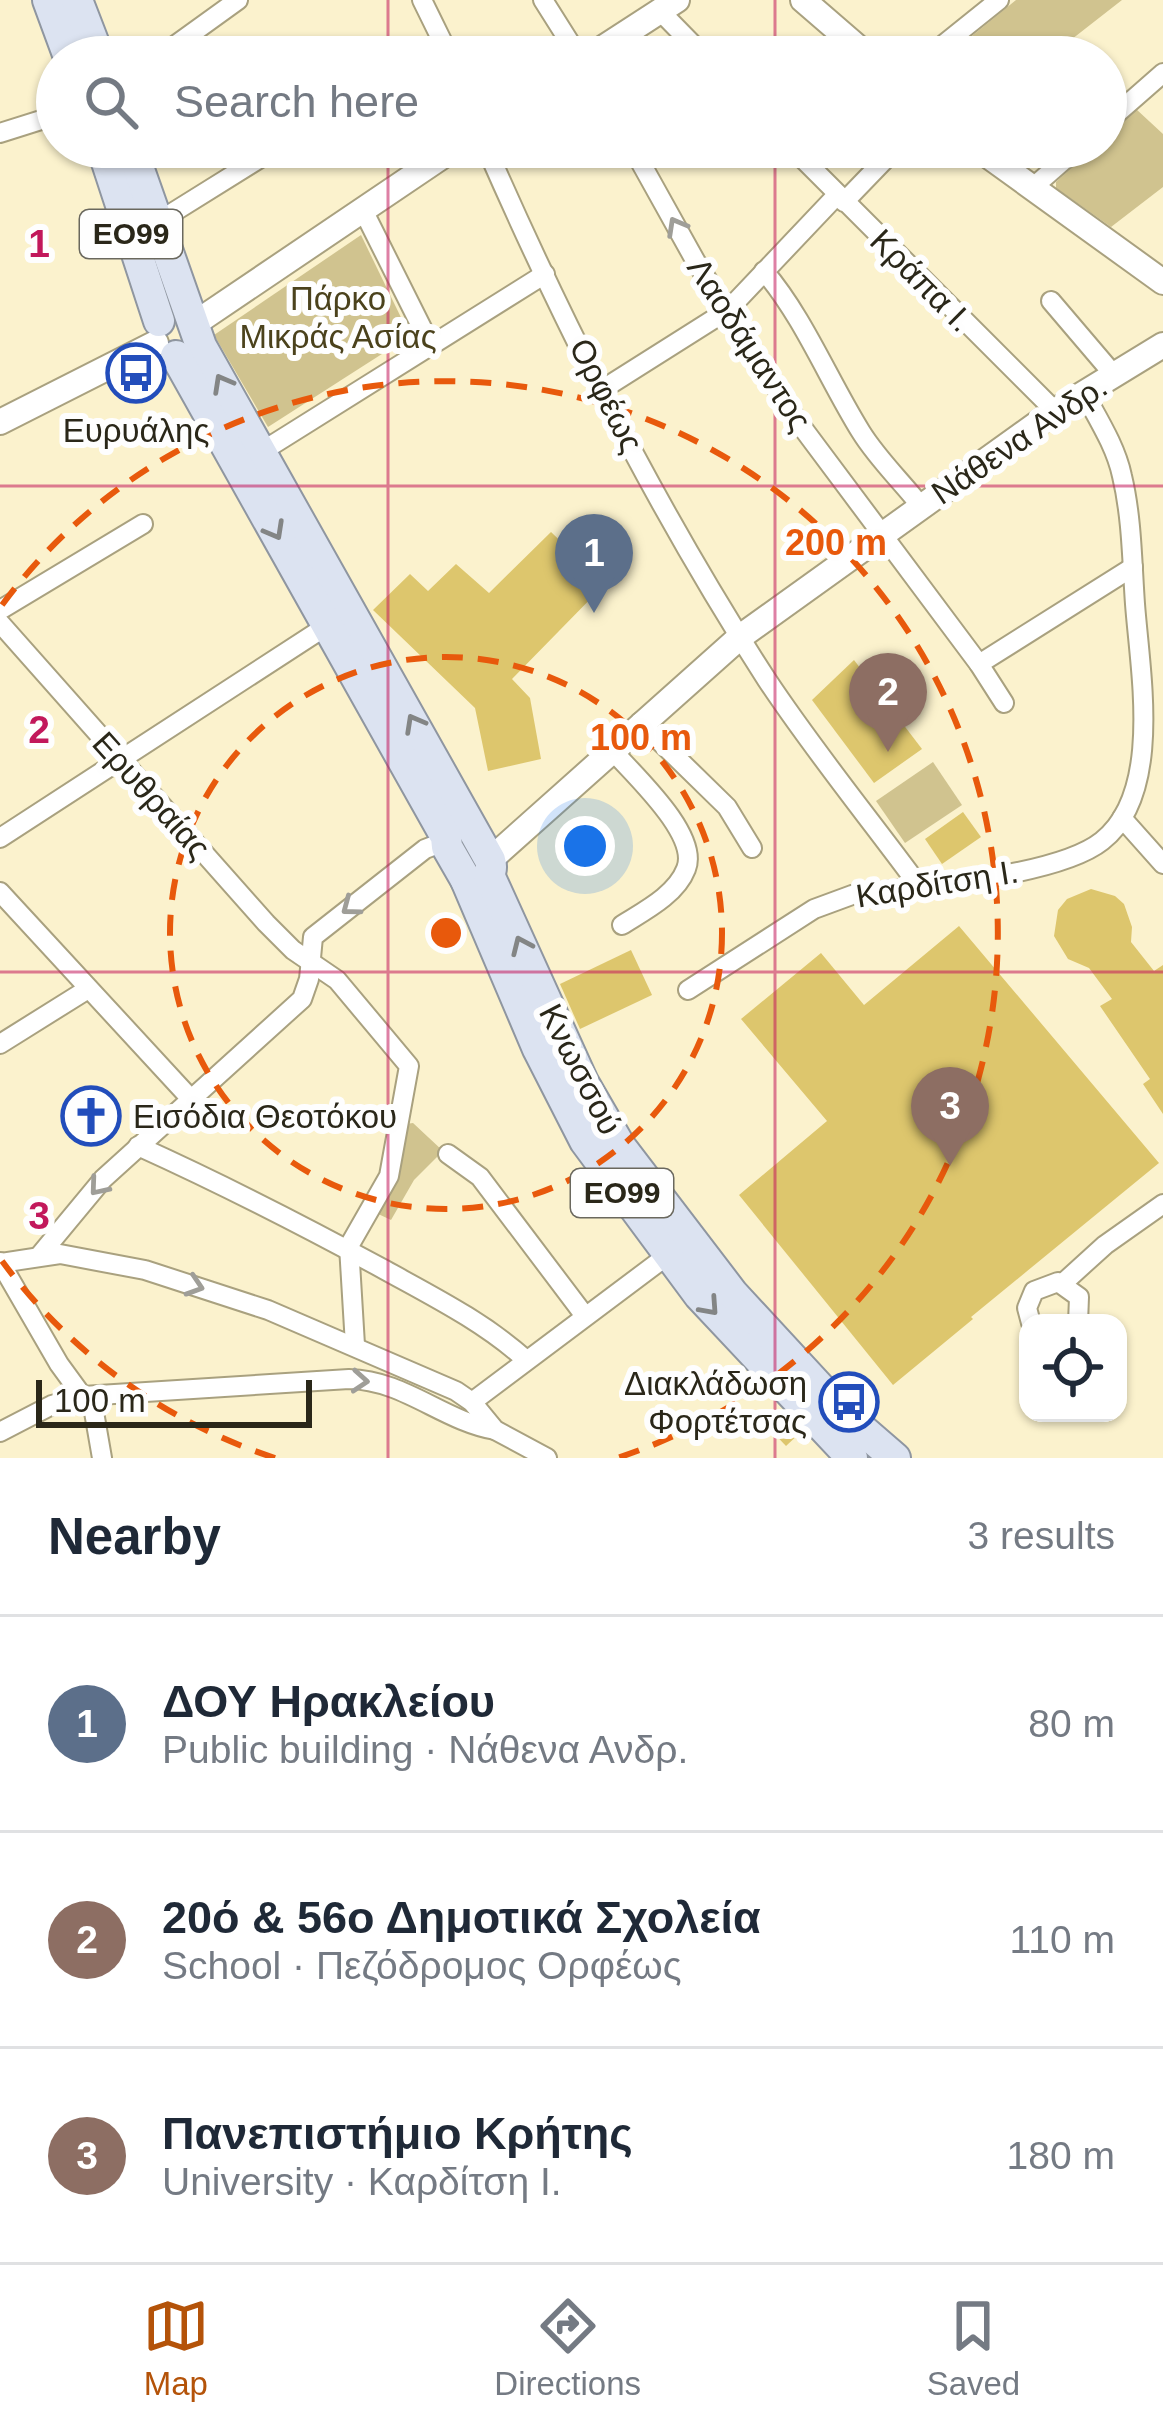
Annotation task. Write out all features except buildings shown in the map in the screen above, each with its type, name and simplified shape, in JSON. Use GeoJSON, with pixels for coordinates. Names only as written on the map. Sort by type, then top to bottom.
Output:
{"type":"FeatureCollection","features":[{"type":"Feature","properties":{"kind":"main road"},"geometry":{"type":"LineString","coordinates":[[48,0],[62,36]]}},
{"type":"Feature","properties":{"kind":"main road"},"geometry":{"type":"LineString","coordinates":[[77,0],[91,36]]}},
{"type":"Feature","properties":{"kind":"main road","name":"ΕΟ99"},"geometry":{"type":"LineString","coordinates":[[110,168],[178,333],[328,625],[454,834],[482,872]]}},
{"type":"Feature","properties":{"kind":"main road","name":"ΕΟ99"},"geometry":{"type":"LineString","coordinates":[[138,168],[156,223],[178,333],[261,452],[454,834]]}},
{"type":"Feature","properties":{"kind":"main road","name":"Κνωσσού"},"geometry":{"type":"LineString","coordinates":[[482,872],[523,1015],[578,1129],[709,1306],[873,1455]]}},
{"type":"Feature","properties":{"kind":"main road","name":"Κνωσσού"},"geometry":{"type":"LineString","coordinates":[[482,872],[583,1082],[620,1146],[733,1294],[873,1455]]}},
{"type":"Feature","properties":{"kind":"street"},"geometry":{"type":"LineString","coordinates":[[188,36],[238,0]]}},
{"type":"Feature","properties":{"kind":"street"},"geometry":{"type":"LineString","coordinates":[[422,0],[440,36]]}},
{"type":"Feature","properties":{"kind":"street"},"geometry":{"type":"LineString","coordinates":[[543,0],[566,36]]}},
{"type":"Feature","properties":{"kind":"street"},"geometry":{"type":"LineString","coordinates":[[803,0],[845,36]]}},
{"type":"Feature","properties":{"kind":"street"},"geometry":{"type":"LineString","coordinates":[[955,36],[1000,0]]}},
{"type":"Feature","properties":{"kind":"street"},"geometry":{"type":"LineString","coordinates":[[621,36],[669,5],[690,36]]}},
{"type":"Feature","properties":{"kind":"street"},"geometry":{"type":"LineString","coordinates":[[1127,105],[1163,73]]}},
{"type":"Feature","properties":{"kind":"street"},"geometry":{"type":"LineString","coordinates":[[0,133],[36,122]]}},
{"type":"Feature","properties":{"kind":"street"},"geometry":{"type":"LineString","coordinates":[[156,223],[244,168]]}},
{"type":"Feature","properties":{"kind":"street"},"geometry":{"type":"LineString","coordinates":[[0,422],[178,333],[424,168]]}},
{"type":"Feature","properties":{"kind":"street","name":"Ορφέως"},"geometry":{"type":"LineString","coordinates":[[496,168],[603,389],[740,637],[919,886]]}},
{"type":"Feature","properties":{"kind":"street","name":"Λαοδάμαντος"},"geometry":{"type":"LineString","coordinates":[[644,168],[696,262],[796,419],[1004,703]]}},
{"type":"Feature","properties":{"kind":"street","name":"Κράπα Ι."},"geometry":{"type":"LineString","coordinates":[[812,168],[1054,412]]}},
{"type":"Feature","properties":{"kind":"street"},"geometry":{"type":"LineString","coordinates":[[603,389],[728,310],[874,168]]}},
{"type":"Feature","properties":{"kind":"street"},"geometry":{"type":"LineString","coordinates":[[1004,168],[1159,273]]}},
{"type":"Feature","properties":{"kind":"street"},"geometry":{"type":"LineString","coordinates":[[1031,189],[1055,168]]}},
{"type":"Feature","properties":{"kind":"street"},"geometry":{"type":"LineString","coordinates":[[363,210],[431,346]]}},
{"type":"Feature","properties":{"kind":"street"},"geometry":{"type":"LineString","coordinates":[[764,271],[790,302],[865,439],[920,505]]}},
{"type":"Feature","properties":{"kind":"street"},"geometry":{"type":"LineString","coordinates":[[261,452],[545,274]]}},
{"type":"Feature","properties":{"kind":"street"},"geometry":{"type":"LineString","coordinates":[[1051,301],[1114,375]]}},
{"type":"Feature","properties":{"kind":"street","name":"Νάθενα Ανδρ."},"geometry":{"type":"LineString","coordinates":[[482,872],[640,722],[740,637],[1054,412],[1163,345]]}},
{"type":"Feature","properties":{"kind":"street"},"geometry":{"type":"LineString","coordinates":[[1084,393],[1121,470],[1133,567],[1144,724],[1140,764],[1122,818],[1163,864]]}},
{"type":"Feature","properties":{"kind":"street"},"geometry":{"type":"LineString","coordinates":[[0,610],[143,524]]}},
{"type":"Feature","properties":{"kind":"street"},"geometry":{"type":"LineString","coordinates":[[979,664],[1133,567]]}},
{"type":"Feature","properties":{"kind":"street","name":"Ερυθραίας"},"geometry":{"type":"LineString","coordinates":[[0,623],[266,923],[293,950],[346,989],[406,1060],[410,1071],[389,1176],[354,1234],[350,1251]]}},
{"type":"Feature","properties":{"kind":"street"},"geometry":{"type":"LineString","coordinates":[[0,838],[328,625]]}},
{"type":"Feature","properties":{"kind":"street"},"geometry":{"type":"LineString","coordinates":[[640,722],[727,807],[752,848]]}},
{"type":"Feature","properties":{"kind":"street"},"geometry":{"type":"LineString","coordinates":[[612,750],[677,825],[690,854],[686,872],[660,901],[622,925]]}},
{"type":"Feature","properties":{"kind":"street"},"geometry":{"type":"LineString","coordinates":[[1140,764],[1162,765]]}},
{"type":"Feature","properties":{"kind":"street","name":"Καρδίτση Ι."},"geometry":{"type":"LineString","coordinates":[[688,990],[824,904],[1065,860],[1096,846],[1122,818]]}},
{"type":"Feature","properties":{"kind":"street"},"geometry":{"type":"LineString","coordinates":[[40,1255],[103,1179],[302,999],[310,944],[317,933],[425,849],[454,834]]}},
{"type":"Feature","properties":{"kind":"street"},"geometry":{"type":"LineString","coordinates":[[0,892],[190,1098]]}},
{"type":"Feature","properties":{"kind":"street"},"geometry":{"type":"LineString","coordinates":[[0,1044],[88,989]]}},
{"type":"Feature","properties":{"kind":"street"},"geometry":{"type":"LineString","coordinates":[[138,1146],[350,1251],[491,1333],[525,1359]]}},
{"type":"Feature","properties":{"kind":"street"},"geometry":{"type":"LineString","coordinates":[[448,1154],[480,1177],[585,1316]]}},
{"type":"Feature","properties":{"kind":"street"},"geometry":{"type":"LineString","coordinates":[[1062,1283],[1163,1204]]}},
{"type":"Feature","properties":{"kind":"street"},"geometry":{"type":"LineString","coordinates":[[350,1251],[355,1345]]}},
{"type":"Feature","properties":{"kind":"street"},"geometry":{"type":"LineString","coordinates":[[102,1458],[99,1424],[0,1263],[40,1255],[80,1256],[145,1270],[268,1310],[420,1372],[472,1402],[495,1430]]}},
{"type":"Feature","properties":{"kind":"street"},"geometry":{"type":"LineString","coordinates":[[472,1402],[668,1255]]}},
{"type":"Feature","properties":{"kind":"street"},"geometry":{"type":"LineString","coordinates":[[1029,1314],[1034,1292],[1049,1282],[1062,1283],[1079,1298],[1078,1314]]}},
{"type":"Feature","properties":{"kind":"street"},"geometry":{"type":"LineString","coordinates":[[0,1432],[52,1405],[83,1396],[361,1379],[393,1386],[547,1458]]}},
{"type":"Feature","properties":{"kind":"green space"},"geometry":{"type":"Polygon","coordinates":[[[1016,0],[1122,0],[1076,36],[972,36],[1016,0]]]}},
{"type":"Feature","properties":{"kind":"green space"},"geometry":{"type":"Polygon","coordinates":[[[1136,109],[1163,134],[1163,187],[1111,227],[1056,188],[1056,182],[1071,168],[1127,168],[1127,117],[1136,109]]]}},
{"type":"Feature","properties":{"kind":"green space","name":"Πάρκο Μικράς Ασίας"},"geometry":{"type":"Polygon","coordinates":[[[361,235],[410,336],[268,427],[214,335],[361,235]]]}},
{"type":"Feature","properties":{"kind":"green space"},"geometry":{"type":"Polygon","coordinates":[[[933,762],[962,805],[905,843],[876,801],[933,762]]]}},
{"type":"Feature","properties":{"kind":"green space"},"geometry":{"type":"Polygon","coordinates":[[[413,1123],[443,1151],[414,1180],[391,1220],[374,1212],[406,1124],[413,1123]]]}},
{"type":"Feature","properties":{"kind":"place","name":"Ευρυάλης"},"geometry":{"type":"Point","coordinates":[136,373]}},
{"type":"Feature","properties":{"kind":"place","name":"ΔΟΥ Ηρακλείου"},"geometry":{"type":"Point","coordinates":[594,613]}},
{"type":"Feature","properties":{"kind":"place","name":"20ό & 56ο Δημοτικά Σχολεία"},"geometry":{"type":"Point","coordinates":[888,752]}},
{"type":"Feature","properties":{"kind":"place","name":"Εισόδια Θεοτόκου"},"geometry":{"type":"Point","coordinates":[91,1116]}},
{"type":"Feature","properties":{"kind":"place","name":"Πανεπιστήμιο Κρήτης"},"geometry":{"type":"Point","coordinates":[950,1166]}},
{"type":"Feature","properties":{"kind":"place","name":"Διακλάδωση Φορτέτσας"},"geometry":{"type":"Point","coordinates":[849,1402]}}]}
